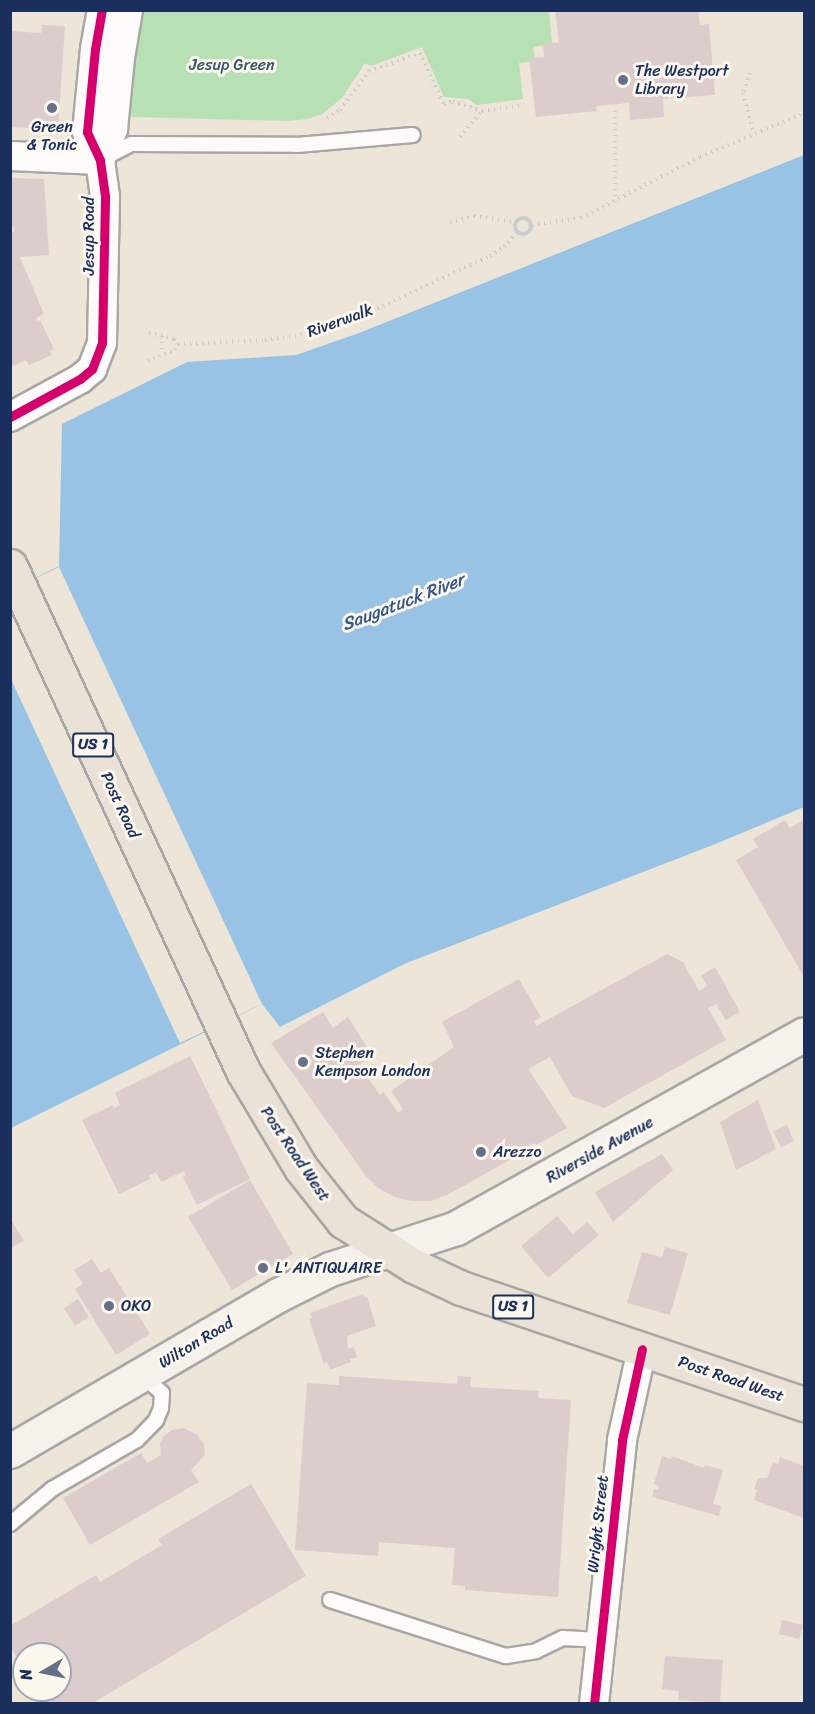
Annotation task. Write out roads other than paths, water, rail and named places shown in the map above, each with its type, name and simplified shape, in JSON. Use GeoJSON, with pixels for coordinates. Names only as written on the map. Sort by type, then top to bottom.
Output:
{"type":"FeatureCollection","features":[{"type":"Feature","properties":{"kind":"main road","name":"Post Road"},"geometry":{"type":"LineString","coordinates":[[15,575],[221,1023]]}},
{"type":"Feature","properties":{"kind":"main road","name":"Post Road West"},"geometry":{"type":"LineString","coordinates":[[221,1023],[254,1092],[301,1168],[343,1221],[388,1252],[461,1288],[804,1404]]}},
{"type":"Feature","properties":{"kind":"main road","name":"Riverside Avenue"},"geometry":{"type":"LineString","coordinates":[[388,1252],[456,1228],[804,1034]]}},
{"type":"Feature","properties":{"kind":"main road","name":"Wilton Road"},"geometry":{"type":"LineString","coordinates":[[10,1451],[232,1321],[309,1280],[330,1269],[388,1252]]}},
{"type":"Feature","properties":{"kind":"street","name":"Jesup Road"},"geometry":{"type":"LineString","coordinates":[[10,417],[80,379],[92,369],[99,356],[104,318],[105,196],[100,160],[87,132],[95,49],[102,10]]}},
{"type":"Feature","properties":{"kind":"street"},"geometry":{"type":"LineString","coordinates":[[10,156],[100,160],[113,129],[128,10]]}},
{"type":"Feature","properties":{"kind":"street","name":"Wright Street"},"geometry":{"type":"LineString","coordinates":[[594,1704],[622,1440],[642,1349]]}},
{"type":"Feature","properties":{"kind":"lane"},"geometry":{"type":"LineString","coordinates":[[100,160],[131,144],[297,145],[413,135]]}},
{"type":"Feature","properties":{"kind":"lane"},"geometry":{"type":"LineString","coordinates":[[10,1524],[52,1489],[137,1440],[156,1420],[161,1408],[162,1393],[142,1375]]}},
{"type":"Feature","properties":{"kind":"lane"},"geometry":{"type":"LineString","coordinates":[[330,1600],[454,1642],[506,1656],[536,1651],[563,1638],[601,1640]]}},
{"type":"Feature","properties":{"kind":"water","name":"Saugatuck River"},"geometry":{"type":"Polygon","coordinates":[[[804,155],[804,807],[713,845],[404,964],[280,1027],[262,1004],[11,1128],[11,590],[59,566],[62,424],[187,362],[296,355],[359,333],[804,155]]]}},
{"type":"Feature","properties":{"kind":"place","name":"The Westport Library"},"geometry":{"type":"Point","coordinates":[623,80]}},
{"type":"Feature","properties":{"kind":"place","name":"Green & Tonic"},"geometry":{"type":"Point","coordinates":[52,108]}},
{"type":"Feature","properties":{"kind":"place","name":"Stephen Kempson London"},"geometry":{"type":"Point","coordinates":[303,1062]}},
{"type":"Feature","properties":{"kind":"place","name":"Arezzo"},"geometry":{"type":"Point","coordinates":[481,1152]}},
{"type":"Feature","properties":{"kind":"place","name":"L' ANTIQUAIRE"},"geometry":{"type":"Point","coordinates":[263,1268]}},
{"type":"Feature","properties":{"kind":"place","name":"OKO"},"geometry":{"type":"Point","coordinates":[109,1306]}},
{"type":"Feature","properties":{"kind":"park label","name":"Jesup Green"},"geometry":{"type":"Point","coordinates":[232,65]}}]}
